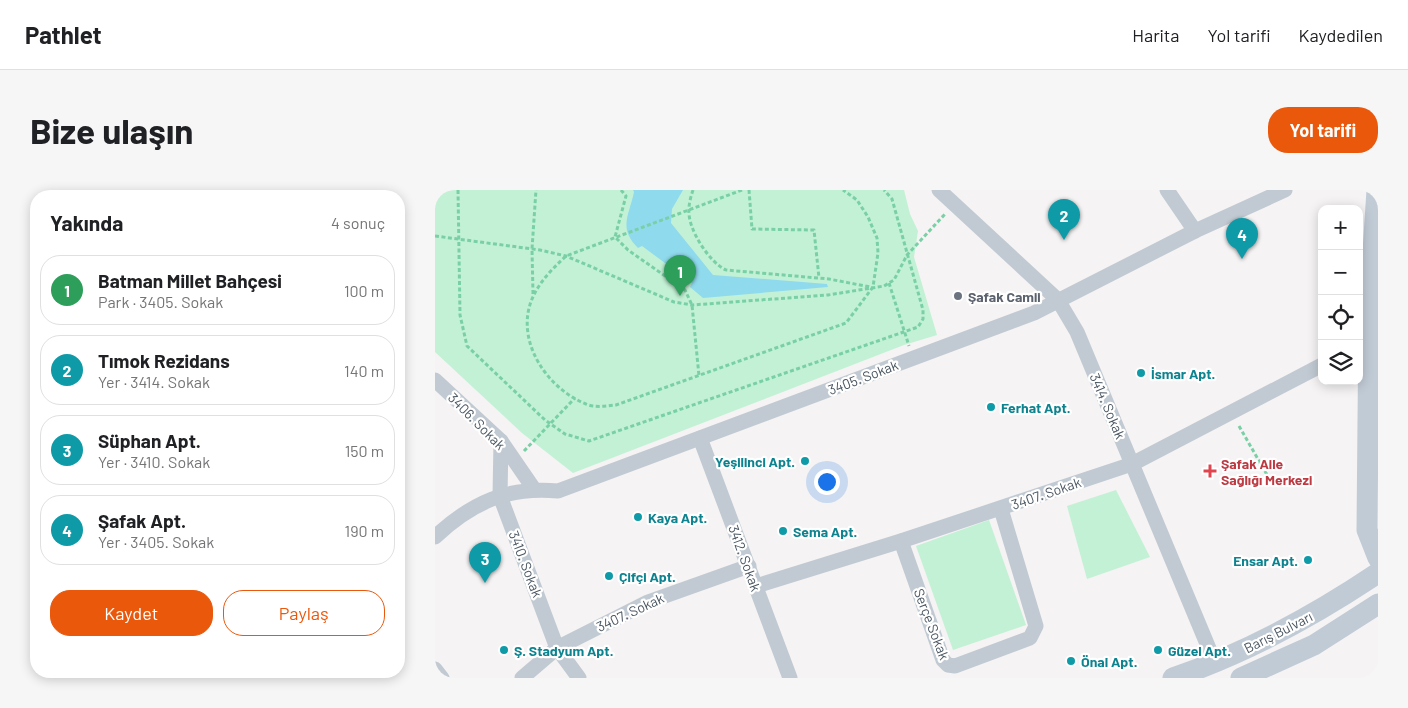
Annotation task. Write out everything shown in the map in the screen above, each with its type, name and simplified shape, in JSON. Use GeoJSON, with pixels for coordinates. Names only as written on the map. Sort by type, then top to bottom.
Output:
{"type":"FeatureCollection","features":[{"type":"Feature","properties":{"kind":"main road"},"geometry":{"type":"LineString","coordinates":[[1365,190],[1370,199],[1376,220]]}},
{"type":"Feature","properties":{"kind":"main road"},"geometry":{"type":"LineString","coordinates":[[1377,190],[1374,313],[1364,343],[1367,530],[1378,558]]}},
{"type":"Feature","properties":{"kind":"main road","name":"Barış Bulvarı"},"geometry":{"type":"LineString","coordinates":[[1173,678],[1215,664],[1325,608],[1378,573]]}},
{"type":"Feature","properties":{"kind":"main road","name":"Barış Bulvarı"},"geometry":{"type":"LineString","coordinates":[[1241,678],[1314,645],[1378,604]]}},
{"type":"Feature","properties":{"kind":"street"},"geometry":{"type":"LineString","coordinates":[[1167,190],[1195,231]]}},
{"type":"Feature","properties":{"kind":"street","name":"3405. Sokak"},"geometry":{"type":"LineString","coordinates":[[435,537],[455,518],[500,496],[534,488],[558,491],[1035,313],[1057,300],[1195,231],[1285,190]]}},
{"type":"Feature","properties":{"kind":"street","name":"3414. Sokak"},"geometry":{"type":"LineString","coordinates":[[947,195],[1057,300],[1077,332],[1184,585],[1215,664]]}},
{"type":"Feature","properties":{"kind":"street","name":"3407. Sokak"},"geometry":{"type":"LineString","coordinates":[[756,586],[1001,509],[1132,464],[1318,367]]}},
{"type":"Feature","properties":{"kind":"street","name":"3406. Sokak"},"geometry":{"type":"LineString","coordinates":[[435,380],[501,441],[534,488]]}},
{"type":"Feature","properties":{"kind":"street","name":"3412. Sokak"},"geometry":{"type":"LineString","coordinates":[[700,438],[789,678]]}},
{"type":"Feature","properties":{"kind":"street","name":"3410. Sokak"},"geometry":{"type":"LineString","coordinates":[[501,441],[500,496],[557,648],[579,678]]}},
{"type":"Feature","properties":{"kind":"street","name":"Serçe Sokak"},"geometry":{"type":"LineString","coordinates":[[901,541],[943,660],[948,665],[955,666],[1030,638],[1034,633],[1036,626],[1001,509]]}},
{"type":"Feature","properties":{"kind":"street","name":"3407. Sokak"},"geometry":{"type":"LineString","coordinates":[[522,678],[557,648],[648,602],[749,566]]}},
{"type":"Feature","properties":{"kind":"street"},"geometry":{"type":"LineString","coordinates":[[435,669],[442,678]]}},
{"type":"Feature","properties":{"kind":"path"},"geometry":{"type":"LineString","coordinates":[[458,190],[460,315],[467,346],[551,424],[565,434],[589,441],[906,333],[918,327],[923,319],[923,310],[892,199],[884,190]]}},
{"type":"Feature","properties":{"kind":"path"},"geometry":{"type":"LineString","coordinates":[[533,297],[532,249],[536,190]]}},
{"type":"Feature","properties":{"kind":"path"},"geometry":{"type":"LineString","coordinates":[[615,237],[626,196],[621,190]]}},
{"type":"Feature","properties":{"kind":"path"},"geometry":{"type":"LineString","coordinates":[[693,190],[688,211],[691,225],[710,259],[717,266],[727,270],[819,278],[873,287]]}},
{"type":"Feature","properties":{"kind":"path"},"geometry":{"type":"LineString","coordinates":[[742,190],[566,256],[550,270],[537,288],[528,312],[531,349],[545,373],[567,394],[587,404],[600,406],[616,405],[846,324],[873,287],[878,253],[877,238],[868,218],[857,200],[843,190]]}},
{"type":"Feature","properties":{"kind":"path"},"geometry":{"type":"LineString","coordinates":[[749,190],[752,229],[814,230],[819,278]]}},
{"type":"Feature","properties":{"kind":"path"},"geometry":{"type":"LineString","coordinates":[[435,236],[532,249],[566,256],[674,302],[692,305],[828,295],[884,286],[893,280],[907,255],[947,195]]}},
{"type":"Feature","properties":{"kind":"path"},"geometry":{"type":"LineString","coordinates":[[615,237],[628,250],[685,290],[692,305],[699,376]]}},
{"type":"Feature","properties":{"kind":"path"},"geometry":{"type":"LineString","coordinates":[[889,283],[913,358]]}},
{"type":"Feature","properties":{"kind":"path"},"geometry":{"type":"LineString","coordinates":[[515,460],[575,398]]}},
{"type":"Feature","properties":{"kind":"path"},"geometry":{"type":"LineString","coordinates":[[1231,412],[1273,486]]}},
{"type":"Feature","properties":{"kind":"green space"},"geometry":{"type":"Polygon","coordinates":[[[435,190],[904,190],[910,214],[918,231],[914,257],[937,335],[904,345],[573,473],[522,433],[435,352],[435,190]]]}},
{"type":"Feature","properties":{"kind":"green space"},"geometry":{"type":"Polygon","coordinates":[[[1116,490],[1150,557],[1087,579],[1067,506],[1116,490]]]}},
{"type":"Feature","properties":{"kind":"green space"},"geometry":{"type":"Polygon","coordinates":[[[989,520],[1026,625],[953,650],[916,546],[989,520]]]}},
{"type":"Feature","properties":{"kind":"water"},"geometry":{"type":"Polygon","coordinates":[[[633,190],[683,190],[672,209],[671,223],[713,275],[827,284],[828,287],[703,298],[690,287],[692,283],[642,246],[638,248],[632,241],[628,234],[627,222],[633,190]]]}},
{"type":"Feature","properties":{"kind":"place","name":"Tımok Rezidans"},"geometry":{"type":"Point","coordinates":[1064,240]}},
{"type":"Feature","properties":{"kind":"place","name":"Şafak Apt."},"geometry":{"type":"Point","coordinates":[1242,259]}},
{"type":"Feature","properties":{"kind":"place","name":"Batman Millet Bahçesi"},"geometry":{"type":"Point","coordinates":[680,296]}},
{"type":"Feature","properties":{"kind":"place","name":"Şafak Camii"},"geometry":{"type":"Point","coordinates":[958,296]}},
{"type":"Feature","properties":{"kind":"place","name":"İsmar Apt."},"geometry":{"type":"Point","coordinates":[1141,373]}},
{"type":"Feature","properties":{"kind":"place","name":"Ferhat Apt."},"geometry":{"type":"Point","coordinates":[991,407]}},
{"type":"Feature","properties":{"kind":"place","name":"Yeşilinci Apt."},"geometry":{"type":"Point","coordinates":[805,461]}},
{"type":"Feature","properties":{"kind":"place","name":"Şafak Aile Sağlığı Merkezi"},"geometry":{"type":"Point","coordinates":[1210,471]}},
{"type":"Feature","properties":{"kind":"place","name":"Kaya Apt."},"geometry":{"type":"Point","coordinates":[638,517]}},
{"type":"Feature","properties":{"kind":"place","name":"Sema Apt."},"geometry":{"type":"Point","coordinates":[783,531]}},
{"type":"Feature","properties":{"kind":"place","name":"Ensar Apt."},"geometry":{"type":"Point","coordinates":[1308,560]}},
{"type":"Feature","properties":{"kind":"place","name":"Çifçi Apt."},"geometry":{"type":"Point","coordinates":[609,576]}},
{"type":"Feature","properties":{"kind":"place","name":"Süphan Apt."},"geometry":{"type":"Point","coordinates":[485,583]}},
{"type":"Feature","properties":{"kind":"place","name":"Ş. Stadyum Apt."},"geometry":{"type":"Point","coordinates":[504,650]}},
{"type":"Feature","properties":{"kind":"place","name":"Güzel Apt."},"geometry":{"type":"Point","coordinates":[1158,650]}},
{"type":"Feature","properties":{"kind":"place","name":"Önal Apt."},"geometry":{"type":"Point","coordinates":[1071,661]}}]}
